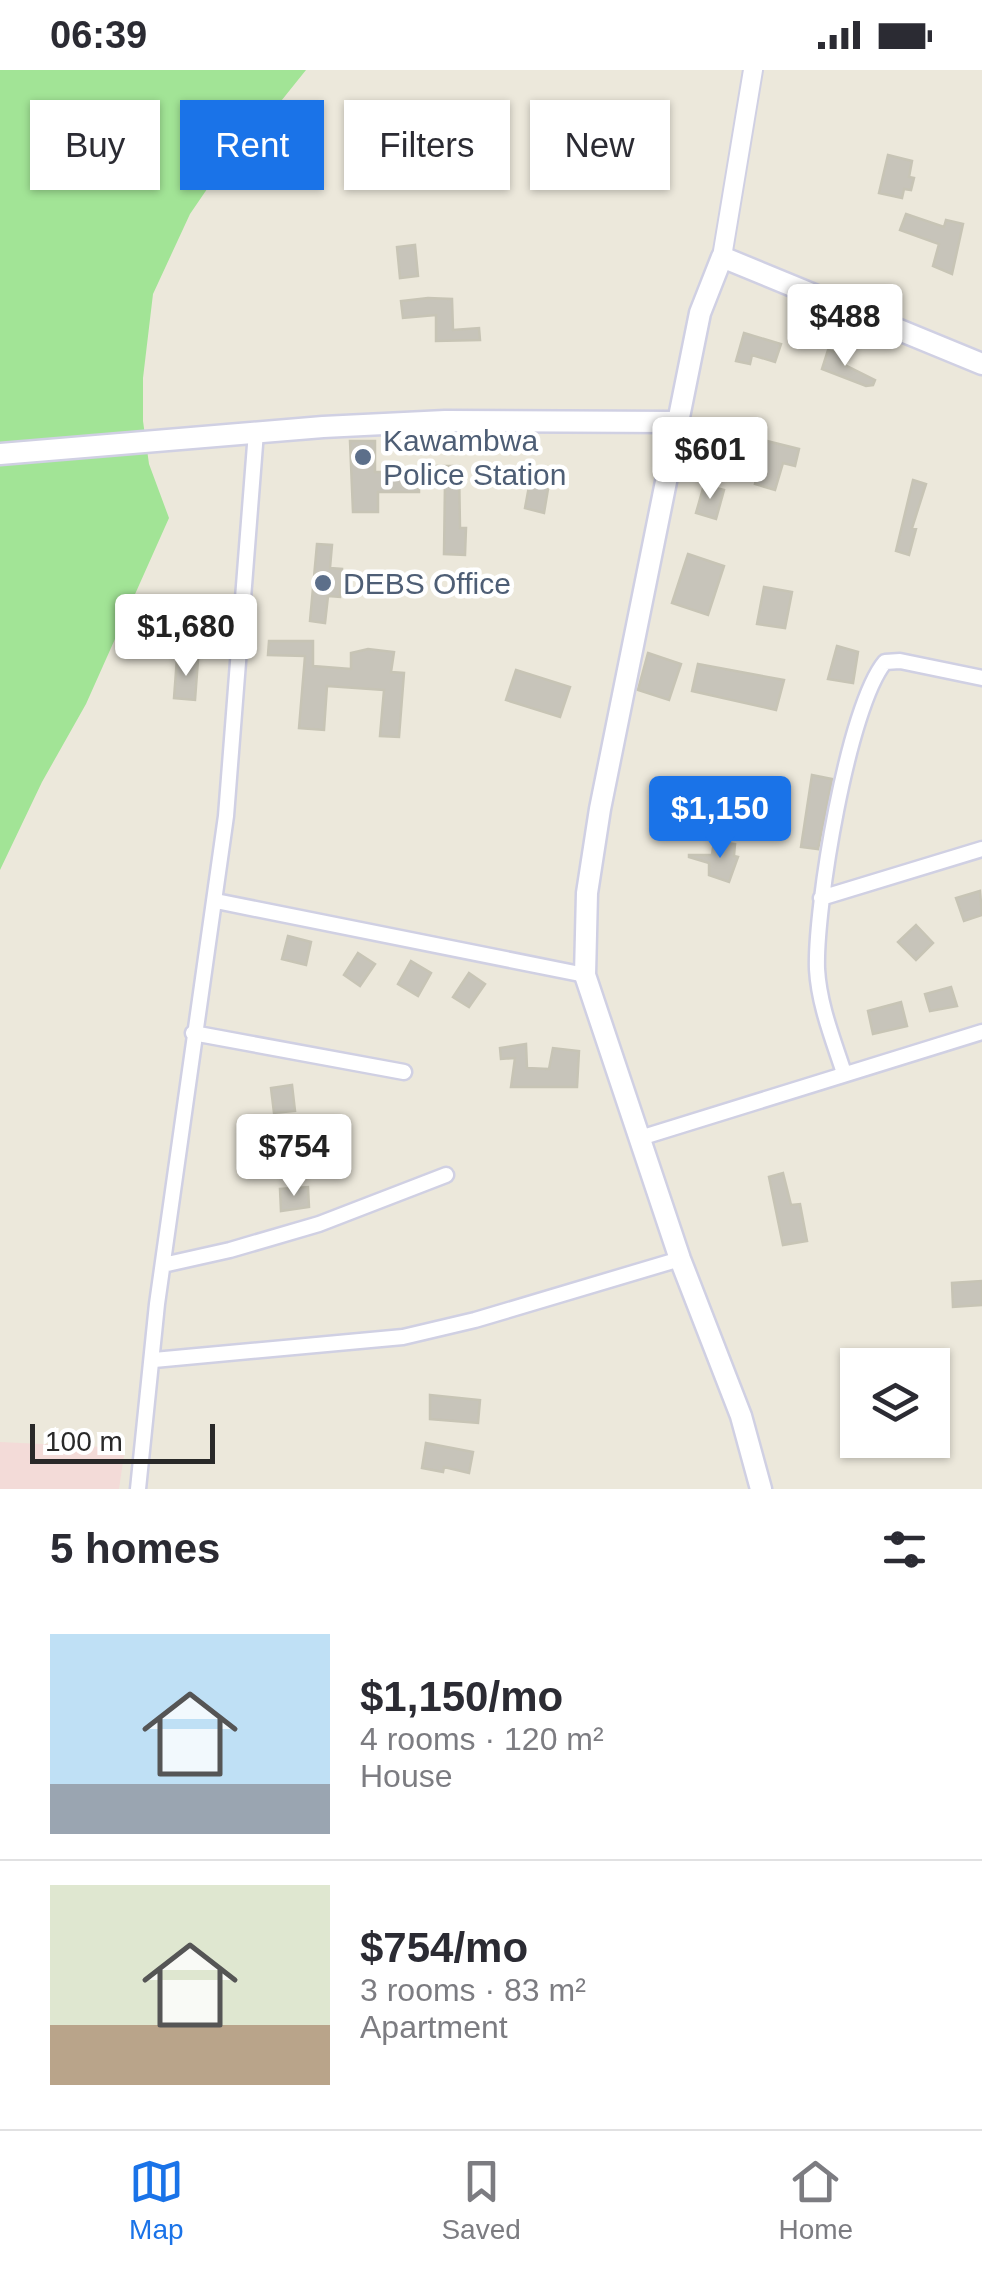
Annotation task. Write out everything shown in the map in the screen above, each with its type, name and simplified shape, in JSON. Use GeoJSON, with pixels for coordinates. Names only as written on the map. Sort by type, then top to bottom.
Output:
{"type":"FeatureCollection","features":[{"type":"Feature","properties":{"kind":"main road"},"geometry":{"type":"LineString","coordinates":[[762,1489],[585,975],[587,893],[600,809],[700,313],[722,257],[982,364]]}},
{"type":"Feature","properties":{"kind":"main road"},"geometry":{"type":"LineString","coordinates":[[0,454],[256,432],[445,421],[677,422]]}},
{"type":"Feature","properties":{"kind":"street"},"geometry":{"type":"LineString","coordinates":[[722,257],[753,70]]}},
{"type":"Feature","properties":{"kind":"street"},"geometry":{"type":"LineString","coordinates":[[138,1489],[162,1265],[226,816],[256,432]]}},
{"type":"Feature","properties":{"kind":"street"},"geometry":{"type":"LineString","coordinates":[[844,1073],[821,1000],[817,968],[821,898],[842,782],[876,672],[885,662],[900,661],[982,678]]}},
{"type":"Feature","properties":{"kind":"street"},"geometry":{"type":"LineString","coordinates":[[821,898],[982,850]]}},
{"type":"Feature","properties":{"kind":"street"},"geometry":{"type":"LineString","coordinates":[[216,901],[585,975]]}},
{"type":"Feature","properties":{"kind":"street"},"geometry":{"type":"LineString","coordinates":[[640,1138],[982,1032]]}},
{"type":"Feature","properties":{"kind":"street"},"geometry":{"type":"LineString","coordinates":[[193,1033],[404,1072]]}},
{"type":"Feature","properties":{"kind":"street"},"geometry":{"type":"LineString","coordinates":[[162,1265],[319,1224],[446,1174]]}},
{"type":"Feature","properties":{"kind":"street"},"geometry":{"type":"LineString","coordinates":[[154,1360],[403,1338],[680,1258]]}},
{"type":"Feature","properties":{"kind":"shaded area"},"geometry":{"type":"Polygon","coordinates":[[[0,1442],[125,1448],[119,1489],[0,1489],[0,1442]]]}},
{"type":"Feature","properties":{"kind":"green space"},"geometry":{"type":"Polygon","coordinates":[[[0,70],[306,70],[282,100],[180,100],[180,190],[206,190],[190,214],[153,294],[143,378],[149,464],[169,518],[86,704],[42,782],[0,870],[0,70]]]}},
{"type":"Feature","properties":{"kind":"building"},"geometry":{"type":"Polygon","coordinates":[[[888,155],[912,161],[911,190],[904,189],[902,198],[879,193],[888,155]]]}},
{"type":"Feature","properties":{"kind":"building"},"geometry":{"type":"Polygon","coordinates":[[[906,214],[944,227],[946,220],[963,224],[952,274],[933,266],[939,244],[900,230],[906,214]]]}},
{"type":"Feature","properties":{"kind":"building"},"geometry":{"type":"Polygon","coordinates":[[[415,245],[418,276],[400,278],[397,247],[415,245]]]}},
{"type":"Feature","properties":{"kind":"building"},"geometry":{"type":"Polygon","coordinates":[[[452,299],[453,330],[479,328],[480,340],[436,341],[436,315],[403,318],[401,301],[452,299]]]}},
{"type":"Feature","properties":{"kind":"building"},"geometry":{"type":"Polygon","coordinates":[[[744,333],[781,344],[775,362],[752,355],[750,364],[736,361],[744,333]]]}},
{"type":"Feature","properties":{"kind":"building"},"geometry":{"type":"Polygon","coordinates":[[[828,350],[846,355],[843,364],[875,380],[873,385],[866,386],[822,369],[828,350]]]}},
{"type":"Feature","properties":{"kind":"building"},"geometry":{"type":"Polygon","coordinates":[[[350,441],[375,441],[375,472],[427,472],[427,466],[459,466],[460,528],[466,528],[465,555],[444,554],[445,483],[419,483],[419,492],[378,492],[378,512],[353,512],[350,441]]]}},
{"type":"Feature","properties":{"kind":"building"},"geometry":{"type":"Polygon","coordinates":[[[767,441],[799,449],[795,466],[783,463],[775,490],[755,484],[767,441]]]}},
{"type":"Feature","properties":{"kind":"building"},"geometry":{"type":"Polygon","coordinates":[[[532,470],[550,477],[544,513],[525,508],[532,470]]]}},
{"type":"Feature","properties":{"kind":"building"},"geometry":{"type":"Polygon","coordinates":[[[913,480],[926,484],[912,528],[916,529],[909,555],[896,551],[913,480]]]}},
{"type":"Feature","properties":{"kind":"building"},"geometry":{"type":"Polygon","coordinates":[[[704,485],[724,490],[716,519],[696,513],[704,485]]]}},
{"type":"Feature","properties":{"kind":"building"},"geometry":{"type":"Polygon","coordinates":[[[317,544],[332,545],[330,568],[342,569],[340,597],[328,596],[325,623],[310,621],[317,544]]]}},
{"type":"Feature","properties":{"kind":"building"},"geometry":{"type":"Polygon","coordinates":[[[688,554],[724,566],[708,615],[672,603],[688,554]]]}},
{"type":"Feature","properties":{"kind":"building"},"geometry":{"type":"Polygon","coordinates":[[[764,587],[792,592],[785,628],[757,624],[764,587]]]}},
{"type":"Feature","properties":{"kind":"building"},"geometry":{"type":"Polygon","coordinates":[[[269,641],[313,641],[313,666],[351,669],[351,653],[368,649],[394,652],[391,672],[404,673],[399,737],[380,736],[384,690],[327,686],[324,730],[299,728],[305,656],[268,655],[269,641]]]}},
{"type":"Feature","properties":{"kind":"building"},"geometry":{"type":"Polygon","coordinates":[[[837,646],[858,652],[853,683],[828,679],[837,646]]]}},
{"type":"Feature","properties":{"kind":"building"},"geometry":{"type":"Polygon","coordinates":[[[648,653],[681,664],[669,700],[638,690],[648,653]]]}},
{"type":"Feature","properties":{"kind":"building"},"geometry":{"type":"Polygon","coordinates":[[[177,658],[198,660],[195,700],[174,698],[177,658]]]}},
{"type":"Feature","properties":{"kind":"building"},"geometry":{"type":"Polygon","coordinates":[[[698,664],[784,680],[776,710],[692,691],[698,664]]]}},
{"type":"Feature","properties":{"kind":"building"},"geometry":{"type":"Polygon","coordinates":[[[516,670],[570,687],[560,717],[506,700],[516,670]]]}},
{"type":"Feature","properties":{"kind":"building"},"geometry":{"type":"Polygon","coordinates":[[[812,775],[832,779],[818,849],[801,847],[812,775]]]}},
{"type":"Feature","properties":{"kind":"building"},"geometry":{"type":"Polygon","coordinates":[[[714,841],[735,844],[734,856],[738,857],[729,882],[709,875],[709,863],[689,857],[712,855],[714,841]]]}},
{"type":"Feature","properties":{"kind":"building"},"geometry":{"type":"Polygon","coordinates":[[[980,891],[982,915],[964,921],[956,898],[980,891]]]}},
{"type":"Feature","properties":{"kind":"building"},"geometry":{"type":"Polygon","coordinates":[[[916,925],[933,943],[916,960],[898,942],[916,925]]]}},
{"type":"Feature","properties":{"kind":"building"},"geometry":{"type":"Polygon","coordinates":[[[288,936],[311,942],[306,965],[282,959],[288,936]]]}},
{"type":"Feature","properties":{"kind":"building"},"geometry":{"type":"Polygon","coordinates":[[[358,953],[375,964],[360,986],[344,975],[358,953]]]}},
{"type":"Feature","properties":{"kind":"building"},"geometry":{"type":"Polygon","coordinates":[[[411,961],[431,973],[418,996],[398,984],[411,961]]]}},
{"type":"Feature","properties":{"kind":"building"},"geometry":{"type":"Polygon","coordinates":[[[469,973],[485,984],[469,1007],[453,997],[469,973]]]}},
{"type":"Feature","properties":{"kind":"building"},"geometry":{"type":"Polygon","coordinates":[[[951,987],[957,1006],[930,1011],[925,994],[951,987]]]}},
{"type":"Feature","properties":{"kind":"building"},"geometry":{"type":"Polygon","coordinates":[[[901,1002],[907,1026],[873,1034],[868,1011],[901,1002]]]}},
{"type":"Feature","properties":{"kind":"building"},"geometry":{"type":"Polygon","coordinates":[[[526,1044],[527,1068],[549,1069],[553,1048],[579,1051],[577,1087],[511,1087],[515,1058],[501,1059],[500,1048],[526,1044]]]}},
{"type":"Feature","properties":{"kind":"building"},"geometry":{"type":"Polygon","coordinates":[[[292,1085],[295,1111],[274,1113],[271,1088],[292,1085]]]}},
{"type":"Feature","properties":{"kind":"building"},"geometry":{"type":"Polygon","coordinates":[[[783,1173],[791,1205],[800,1204],[807,1241],[783,1245],[769,1177],[783,1173]]]}},
{"type":"Feature","properties":{"kind":"building"},"geometry":{"type":"Polygon","coordinates":[[[308,1187],[309,1207],[281,1211],[280,1189],[308,1187]]]}},
{"type":"Feature","properties":{"kind":"building"},"geometry":{"type":"Polygon","coordinates":[[[982,1281],[982,1305],[953,1307],[952,1283],[982,1281]]]}},
{"type":"Feature","properties":{"kind":"building"},"geometry":{"type":"Polygon","coordinates":[[[430,1395],[480,1400],[478,1423],[430,1419],[430,1395]]]}},
{"type":"Feature","properties":{"kind":"building"},"geometry":{"type":"Polygon","coordinates":[[[426,1443],[473,1452],[469,1473],[444,1467],[443,1472],[422,1468],[426,1443]]]}},
{"type":"Feature","properties":{"kind":"place","name":"Kawambwa Police Station"},"geometry":{"type":"Point","coordinates":[363,457]}},
{"type":"Feature","properties":{"kind":"place","name":"DEBS Office"},"geometry":{"type":"Point","coordinates":[323,583]}}]}
